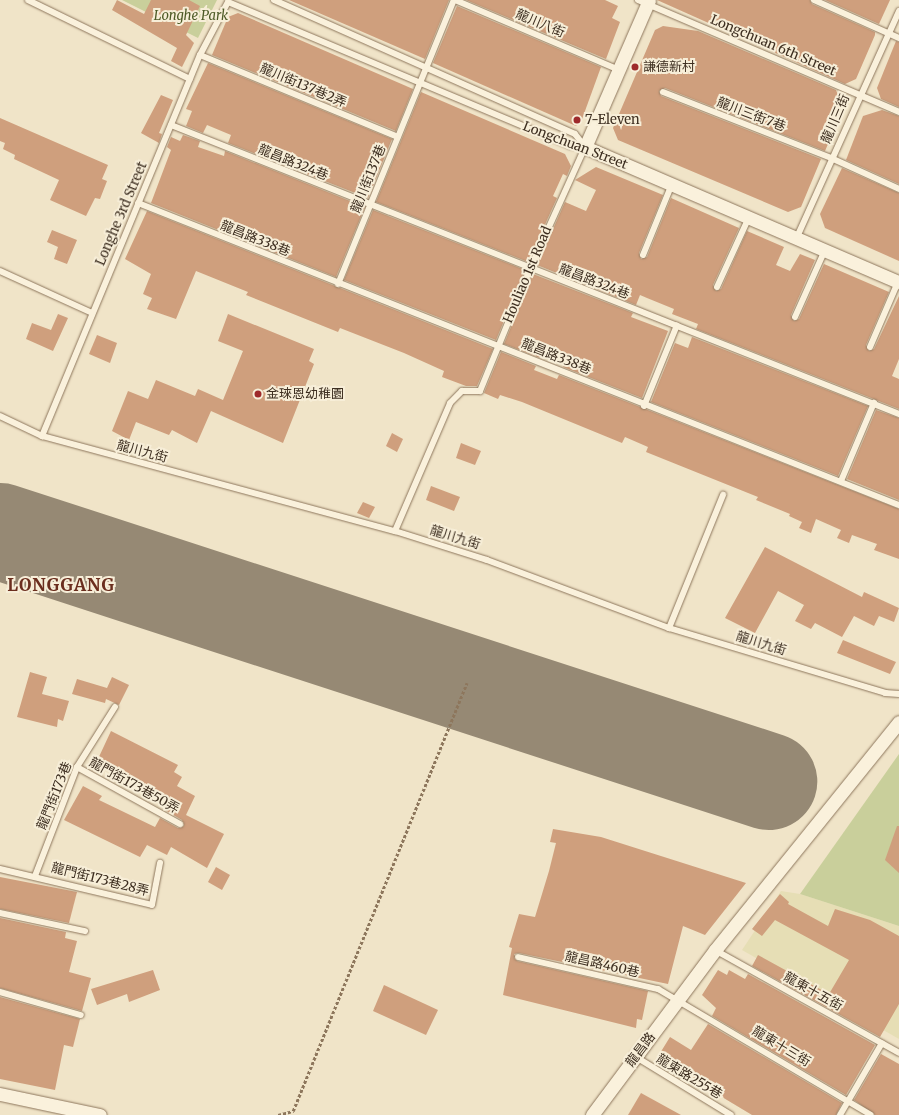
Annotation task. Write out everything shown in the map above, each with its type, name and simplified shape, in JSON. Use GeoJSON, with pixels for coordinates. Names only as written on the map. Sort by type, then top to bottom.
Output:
{"type":"FeatureCollection","features":[{"type":"Feature","properties":{"kind":"street","name":"Houliao 1st Road"},"geometry":{"type":"LineString","coordinates":[[585,147],[645,1]]}},
{"type":"Feature","properties":{"kind":"street","name":"Longchuan Street"},"geometry":{"type":"LineString","coordinates":[[585,147],[899,282]]}},
{"type":"Feature","properties":{"kind":"street","name":"龍昌路"},"geometry":{"type":"LineString","coordinates":[[592,1115],[715,950],[899,722]]}},
{"type":"Feature","properties":{"kind":"street"},"geometry":{"type":"LineString","coordinates":[[0,1094],[66,1112],[100,1115]]}},
{"type":"Feature","properties":{"kind":"lane"},"geometry":{"type":"LineString","coordinates":[[28,0],[190,79]]}},
{"type":"Feature","properties":{"kind":"lane"},"geometry":{"type":"LineString","coordinates":[[274,0],[575,134],[585,147]]}},
{"type":"Feature","properties":{"kind":"lane","name":"龍川街137巷"},"geometry":{"type":"LineString","coordinates":[[338,284],[454,0]]}},
{"type":"Feature","properties":{"kind":"lane","name":"龍川八街"},"geometry":{"type":"LineString","coordinates":[[454,0],[617,69]]}},
{"type":"Feature","properties":{"kind":"lane"},"geometry":{"type":"LineString","coordinates":[[814,0],[899,38]]}},
{"type":"Feature","properties":{"kind":"lane","name":"Longchuan 6th Street"},"geometry":{"type":"LineString","coordinates":[[645,1],[899,112]]}},
{"type":"Feature","properties":{"kind":"lane","name":"Longhe 3rd Street"},"geometry":{"type":"LineString","coordinates":[[42,436],[200,55],[228,2]]}},
{"type":"Feature","properties":{"kind":"lane","name":"Longchuan Street"},"geometry":{"type":"LineString","coordinates":[[228,2],[570,146],[585,147]]}},
{"type":"Feature","properties":{"kind":"lane","name":"龍川三街"},"geometry":{"type":"LineString","coordinates":[[797,237],[859,94],[899,11]]}},
{"type":"Feature","properties":{"kind":"lane","name":"龍川街137巷2弄"},"geometry":{"type":"LineString","coordinates":[[200,55],[398,137]]}},
{"type":"Feature","properties":{"kind":"lane","name":"龍川三街7巷"},"geometry":{"type":"LineString","coordinates":[[663,92],[831,158],[899,189]]}},
{"type":"Feature","properties":{"kind":"lane","name":"龍昌路324巷"},"geometry":{"type":"LineString","coordinates":[[171,125],[370,206],[677,325],[899,414]]}},
{"type":"Feature","properties":{"kind":"lane","name":"Houliao 1st Road"},"geometry":{"type":"LineString","coordinates":[[395,531],[450,404],[462,390],[480,391],[530,269],[585,147]]}},
{"type":"Feature","properties":{"kind":"lane"},"geometry":{"type":"LineString","coordinates":[[643,255],[672,184]]}},
{"type":"Feature","properties":{"kind":"lane","name":"龍昌路338巷"},"geometry":{"type":"LineString","coordinates":[[138,203],[338,284],[499,346],[644,406],[841,481],[899,505]]}},
{"type":"Feature","properties":{"kind":"lane"},"geometry":{"type":"LineString","coordinates":[[717,287],[749,217]]}},
{"type":"Feature","properties":{"kind":"lane"},"geometry":{"type":"LineString","coordinates":[[795,317],[825,250]]}},
{"type":"Feature","properties":{"kind":"lane"},"geometry":{"type":"LineString","coordinates":[[0,272],[92,314]]}},
{"type":"Feature","properties":{"kind":"lane"},"geometry":{"type":"LineString","coordinates":[[870,347],[899,282]]}},
{"type":"Feature","properties":{"kind":"lane"},"geometry":{"type":"LineString","coordinates":[[644,406],[677,325]]}},
{"type":"Feature","properties":{"kind":"lane"},"geometry":{"type":"LineString","coordinates":[[841,481],[874,403]]}},
{"type":"Feature","properties":{"kind":"lane","name":"龍川九街"},"geometry":{"type":"LineString","coordinates":[[0,416],[42,436],[395,531],[487,560],[669,628],[885,693],[899,694]]}},
{"type":"Feature","properties":{"kind":"lane"},"geometry":{"type":"LineString","coordinates":[[669,628],[723,495]]}},
{"type":"Feature","properties":{"kind":"lane","name":"龍門街173巷"},"geometry":{"type":"LineString","coordinates":[[35,876],[76,767],[115,707]]}},
{"type":"Feature","properties":{"kind":"lane","name":"龍門街173巷50弄"},"geometry":{"type":"LineString","coordinates":[[76,767],[180,824]]}},
{"type":"Feature","properties":{"kind":"lane","name":"龍門街173巷28弄"},"geometry":{"type":"LineString","coordinates":[[0,869],[35,876],[152,905],[160,863]]}},
{"type":"Feature","properties":{"kind":"lane"},"geometry":{"type":"LineString","coordinates":[[0,913],[85,931]]}},
{"type":"Feature","properties":{"kind":"lane","name":"龍東十五街"},"geometry":{"type":"LineString","coordinates":[[715,950],[899,1053]]}},
{"type":"Feature","properties":{"kind":"lane","name":"龍昌路460巷"},"geometry":{"type":"LineString","coordinates":[[518,956],[658,989],[679,999]]}},
{"type":"Feature","properties":{"kind":"lane"},"geometry":{"type":"LineString","coordinates":[[0,992],[81,1015]]}},
{"type":"Feature","properties":{"kind":"lane","name":"龍東十三街"},"geometry":{"type":"LineString","coordinates":[[679,999],[871,1115]]}},
{"type":"Feature","properties":{"kind":"lane"},"geometry":{"type":"LineString","coordinates":[[840,1115],[882,1043]]}},
{"type":"Feature","properties":{"kind":"lane","name":"龍東路255巷"},"geometry":{"type":"LineString","coordinates":[[636,1057],[731,1115]]}},
{"type":"Feature","properties":{"kind":"path"},"geometry":{"type":"LineString","coordinates":[[278,1115],[293,1111],[467,683]]}},
{"type":"Feature","properties":{"kind":"shaded area"},"geometry":{"type":"Polygon","coordinates":[[[781,891],[800,894],[899,926],[899,1039],[742,950],[781,891]]]}},
{"type":"Feature","properties":{"kind":"green space","name":"Longhe Park"},"geometry":{"type":"Polygon","coordinates":[[[122,0],[217,0],[198,38],[122,0]]]}},
{"type":"Feature","properties":{"kind":"green space"},"geometry":{"type":"Polygon","coordinates":[[[899,754],[899,926],[800,894],[899,754]]]}},
{"type":"Feature","properties":{"kind":"building"},"geometry":{"type":"Polygon","coordinates":[[[117,0],[144,14],[151,0],[189,0],[200,6],[186,35],[194,43],[182,67],[171,61],[177,48],[112,10],[117,0]]]}},
{"type":"Feature","properties":{"kind":"building"},"geometry":{"type":"Polygon","coordinates":[[[289,0],[449,0],[425,59],[289,0]]]}},
{"type":"Feature","properties":{"kind":"building"},"geometry":{"type":"Polygon","coordinates":[[[466,0],[605,0],[618,6],[612,18],[620,22],[606,59],[466,0]]]}},
{"type":"Feature","properties":{"kind":"building"},"geometry":{"type":"Polygon","coordinates":[[[657,0],[810,0],[812,4],[875,32],[875,35],[856,79],[845,84],[657,0]]]}},
{"type":"Feature","properties":{"kind":"building"},"geometry":{"type":"Polygon","coordinates":[[[825,0],[890,0],[879,24],[825,0]]]}},
{"type":"Feature","properties":{"kind":"building"},"geometry":{"type":"Polygon","coordinates":[[[457,6],[601,67],[581,122],[576,126],[433,63],[457,6]]]}},
{"type":"Feature","properties":{"kind":"building"},"geometry":{"type":"Polygon","coordinates":[[[238,13],[413,89],[396,131],[212,55],[228,17],[238,13]]]}},
{"type":"Feature","properties":{"kind":"building"},"geometry":{"type":"Polygon","coordinates":[[[663,26],[698,31],[836,90],[843,109],[825,151],[665,88],[659,91],[661,96],[821,159],[801,207],[788,212],[618,140],[613,128],[655,30],[663,26]]]}},
{"type":"Feature","properties":{"kind":"building"},"geometry":{"type":"Polygon","coordinates":[[[896,41],[899,42],[899,107],[881,99],[877,88],[896,41]]]}},
{"type":"Feature","properties":{"kind":"building"},"geometry":{"type":"Polygon","coordinates":[[[208,63],[392,139],[368,198],[228,143],[231,135],[207,125],[203,133],[186,126],[192,111],[186,109],[208,63]]]}},
{"type":"Feature","properties":{"kind":"building"},"geometry":{"type":"Polygon","coordinates":[[[421,92],[565,154],[571,166],[567,176],[563,174],[553,196],[557,198],[528,262],[376,202],[421,92]]]}},
{"type":"Feature","properties":{"kind":"building"},"geometry":{"type":"Polygon","coordinates":[[[161,95],[173,100],[159,133],[162,134],[159,143],[141,133],[161,95]]]}},
{"type":"Feature","properties":{"kind":"building"},"geometry":{"type":"Polygon","coordinates":[[[882,110],[899,116],[899,184],[846,160],[863,116],[882,110]]]}},
{"type":"Feature","properties":{"kind":"building"},"geometry":{"type":"Polygon","coordinates":[[[0,118],[108,165],[102,179],[107,181],[100,199],[95,198],[86,216],[50,200],[59,180],[14,159],[15,155],[3,149],[5,143],[0,141],[0,118]]]}},
{"type":"Feature","properties":{"kind":"building"},"geometry":{"type":"Polygon","coordinates":[[[183,135],[200,141],[198,147],[224,156],[225,151],[365,207],[336,277],[151,203],[171,150],[167,147],[171,137],[180,141],[183,135]]]}},
{"type":"Feature","properties":{"kind":"building"},"geometry":{"type":"Polygon","coordinates":[[[596,167],[663,195],[639,253],[641,259],[647,257],[671,198],[739,228],[713,285],[716,291],[721,289],[747,231],[784,247],[776,265],[790,271],[800,254],[815,260],[791,315],[794,321],[799,319],[824,264],[889,292],[866,345],[869,351],[874,349],[899,296],[899,359],[892,376],[899,379],[899,409],[696,329],[698,324],[672,314],[674,309],[640,295],[636,305],[537,265],[565,202],[586,211],[596,190],[575,180],[596,167]]]}},
{"type":"Feature","properties":{"kind":"building"},"geometry":{"type":"Polygon","coordinates":[[[842,168],[899,193],[899,261],[825,228],[820,214],[842,168]]]}},
{"type":"Feature","properties":{"kind":"building"},"geometry":{"type":"Polygon","coordinates":[[[373,210],[525,270],[496,340],[344,280],[373,210]]]}},
{"type":"Feature","properties":{"kind":"building"},"geometry":{"type":"Polygon","coordinates":[[[147,211],[493,349],[477,386],[466,386],[442,377],[444,371],[404,353],[340,328],[338,332],[246,295],[248,292],[196,271],[176,319],[147,309],[152,298],[143,294],[151,274],[125,259],[147,211]]]}},
{"type":"Feature","properties":{"kind":"building"},"geometry":{"type":"Polygon","coordinates":[[[52,230],[77,240],[67,264],[54,259],[58,247],[47,242],[52,230]]]}},
{"type":"Feature","properties":{"kind":"building"},"geometry":{"type":"Polygon","coordinates":[[[533,274],[633,313],[631,317],[668,331],[642,398],[563,367],[567,357],[545,348],[540,358],[504,344],[533,274]]]}},
{"type":"Feature","properties":{"kind":"building"},"geometry":{"type":"Polygon","coordinates":[[[58,314],[68,318],[53,351],[26,339],[32,323],[51,330],[58,314]]]}},
{"type":"Feature","properties":{"kind":"building"},"geometry":{"type":"Polygon","coordinates":[[[228,314],[314,349],[309,361],[314,364],[283,443],[211,411],[197,443],[172,430],[169,435],[136,422],[129,440],[112,431],[128,391],[148,399],[156,380],[195,396],[198,389],[223,400],[243,351],[218,341],[228,314]]]}},
{"type":"Feature","properties":{"kind":"building"},"geometry":{"type":"Polygon","coordinates":[[[97,335],[117,343],[110,363],[89,354],[97,335]]]}},
{"type":"Feature","properties":{"kind":"building"},"geometry":{"type":"Polygon","coordinates":[[[692,337],[868,406],[838,476],[651,402],[675,343],[688,348],[692,337]]]}},
{"type":"Feature","properties":{"kind":"building"},"geometry":{"type":"Polygon","coordinates":[[[501,352],[536,366],[534,370],[557,379],[559,375],[899,509],[899,559],[874,550],[877,544],[852,535],[849,543],[837,538],[841,530],[816,519],[811,533],[799,528],[802,522],[789,516],[790,514],[756,500],[758,497],[646,452],[648,447],[625,437],[622,443],[522,402],[500,395],[498,399],[484,393],[501,352]]]}},
{"type":"Feature","properties":{"kind":"building"},"geometry":{"type":"Polygon","coordinates":[[[876,410],[899,418],[899,500],[847,479],[876,410]]]}},
{"type":"Feature","properties":{"kind":"building"},"geometry":{"type":"Polygon","coordinates":[[[392,433],[403,439],[397,452],[386,446],[392,433]]]}},
{"type":"Feature","properties":{"kind":"building"},"geometry":{"type":"Polygon","coordinates":[[[461,443],[481,451],[475,465],[456,458],[461,443]]]}},
{"type":"Feature","properties":{"kind":"building"},"geometry":{"type":"Polygon","coordinates":[[[431,486],[460,497],[454,511],[426,500],[431,486]]]}},
{"type":"Feature","properties":{"kind":"building"},"geometry":{"type":"Polygon","coordinates":[[[363,502],[375,507],[369,518],[357,513],[363,502]]]}},
{"type":"Feature","properties":{"kind":"building"},"geometry":{"type":"Polygon","coordinates":[[[765,547],[862,597],[864,592],[899,608],[894,622],[879,616],[874,626],[854,616],[842,637],[815,623],[811,629],[795,621],[804,605],[778,591],[755,633],[725,618],[765,547]]]}},
{"type":"Feature","properties":{"kind":"building"},"geometry":{"type":"Polygon","coordinates":[[[843,640],[896,662],[890,674],[837,653],[843,640]]]}},
{"type":"Feature","properties":{"kind":"building"},"geometry":{"type":"Polygon","coordinates":[[[30,672],[47,677],[42,694],[69,701],[63,721],[58,719],[57,727],[17,717],[30,672]]]}},
{"type":"Feature","properties":{"kind":"building"},"geometry":{"type":"Polygon","coordinates":[[[112,677],[129,685],[119,705],[106,699],[105,703],[72,694],[77,679],[107,688],[112,677]]]}},
{"type":"Feature","properties":{"kind":"building"},"geometry":{"type":"Polygon","coordinates":[[[111,731],[178,765],[174,772],[182,777],[177,786],[195,796],[186,815],[224,834],[207,868],[171,847],[167,855],[147,845],[140,857],[64,820],[83,786],[102,796],[99,800],[155,827],[160,818],[178,828],[184,826],[182,820],[165,810],[167,805],[158,799],[160,794],[97,761],[111,731]]]}},
{"type":"Feature","properties":{"kind":"building"},"geometry":{"type":"Polygon","coordinates":[[[897,826],[899,826],[899,873],[885,860],[897,826]]]}},
{"type":"Feature","properties":{"kind":"building"},"geometry":{"type":"Polygon","coordinates":[[[553,829],[601,837],[746,883],[705,935],[683,926],[668,984],[519,953],[514,954],[517,961],[648,991],[642,1020],[637,1019],[636,1028],[503,995],[512,948],[509,947],[519,914],[535,917],[549,871],[556,843],[550,842],[553,829]]]}},
{"type":"Feature","properties":{"kind":"building"},"geometry":{"type":"Polygon","coordinates":[[[216,867],[230,875],[222,890],[208,882],[216,867]]]}},
{"type":"Feature","properties":{"kind":"building"},"geometry":{"type":"Polygon","coordinates":[[[0,877],[77,892],[69,923],[0,909],[0,877]]]}},
{"type":"Feature","properties":{"kind":"building"},"geometry":{"type":"Polygon","coordinates":[[[780,894],[789,902],[788,904],[828,926],[835,909],[870,920],[899,936],[899,1004],[880,1037],[752,966],[758,955],[829,994],[849,960],[775,920],[762,936],[752,929],[780,894]]]}},
{"type":"Feature","properties":{"kind":"building"},"geometry":{"type":"Polygon","coordinates":[[[0,918],[66,932],[65,938],[77,941],[69,972],[91,978],[82,1011],[0,988],[0,918]]]}},
{"type":"Feature","properties":{"kind":"building"},"geometry":{"type":"Polygon","coordinates":[[[153,970],[160,990],[129,1002],[127,994],[97,1005],[91,989],[153,970]]]}},
{"type":"Feature","properties":{"kind":"building"},"geometry":{"type":"Polygon","coordinates":[[[718,970],[727,975],[729,970],[745,979],[748,974],[875,1045],[846,1095],[712,1016],[716,1008],[702,995],[718,970]]]}},
{"type":"Feature","properties":{"kind":"building"},"geometry":{"type":"Polygon","coordinates":[[[384,985],[438,1010],[426,1035],[373,1011],[384,985]]]}},
{"type":"Feature","properties":{"kind":"building"},"geometry":{"type":"Polygon","coordinates":[[[0,997],[80,1019],[73,1047],[64,1045],[55,1090],[0,1079],[0,997]]]}},
{"type":"Feature","properties":{"kind":"building"},"geometry":{"type":"Polygon","coordinates":[[[708,1024],[842,1103],[836,1115],[752,1115],[657,1058],[670,1037],[691,1050],[708,1024]]]}},
{"type":"Feature","properties":{"kind":"building"},"geometry":{"type":"Polygon","coordinates":[[[881,1054],[899,1064],[899,1115],[875,1115],[854,1100],[881,1054]]]}},
{"type":"Feature","properties":{"kind":"building"},"geometry":{"type":"Polygon","coordinates":[[[641,1093],[681,1115],[628,1115],[641,1093]]]}},
{"type":"Feature","properties":{"kind":"runway"},"geometry":{"type":"LineString","coordinates":[[0,531],[768,781]]}},
{"type":"Feature","properties":{"kind":"place","name":"謙德新村"},"geometry":{"type":"Point","coordinates":[635,67]}},
{"type":"Feature","properties":{"kind":"place","name":"7-Eleven"},"geometry":{"type":"Point","coordinates":[577,120]}},
{"type":"Feature","properties":{"kind":"place","name":"金琜恩幼稚園"},"geometry":{"type":"Point","coordinates":[258,394]}},
{"type":"Feature","properties":{"kind":"district","name":"LONGGANG"},"geometry":{"type":"Point","coordinates":[61,586]}}]}
